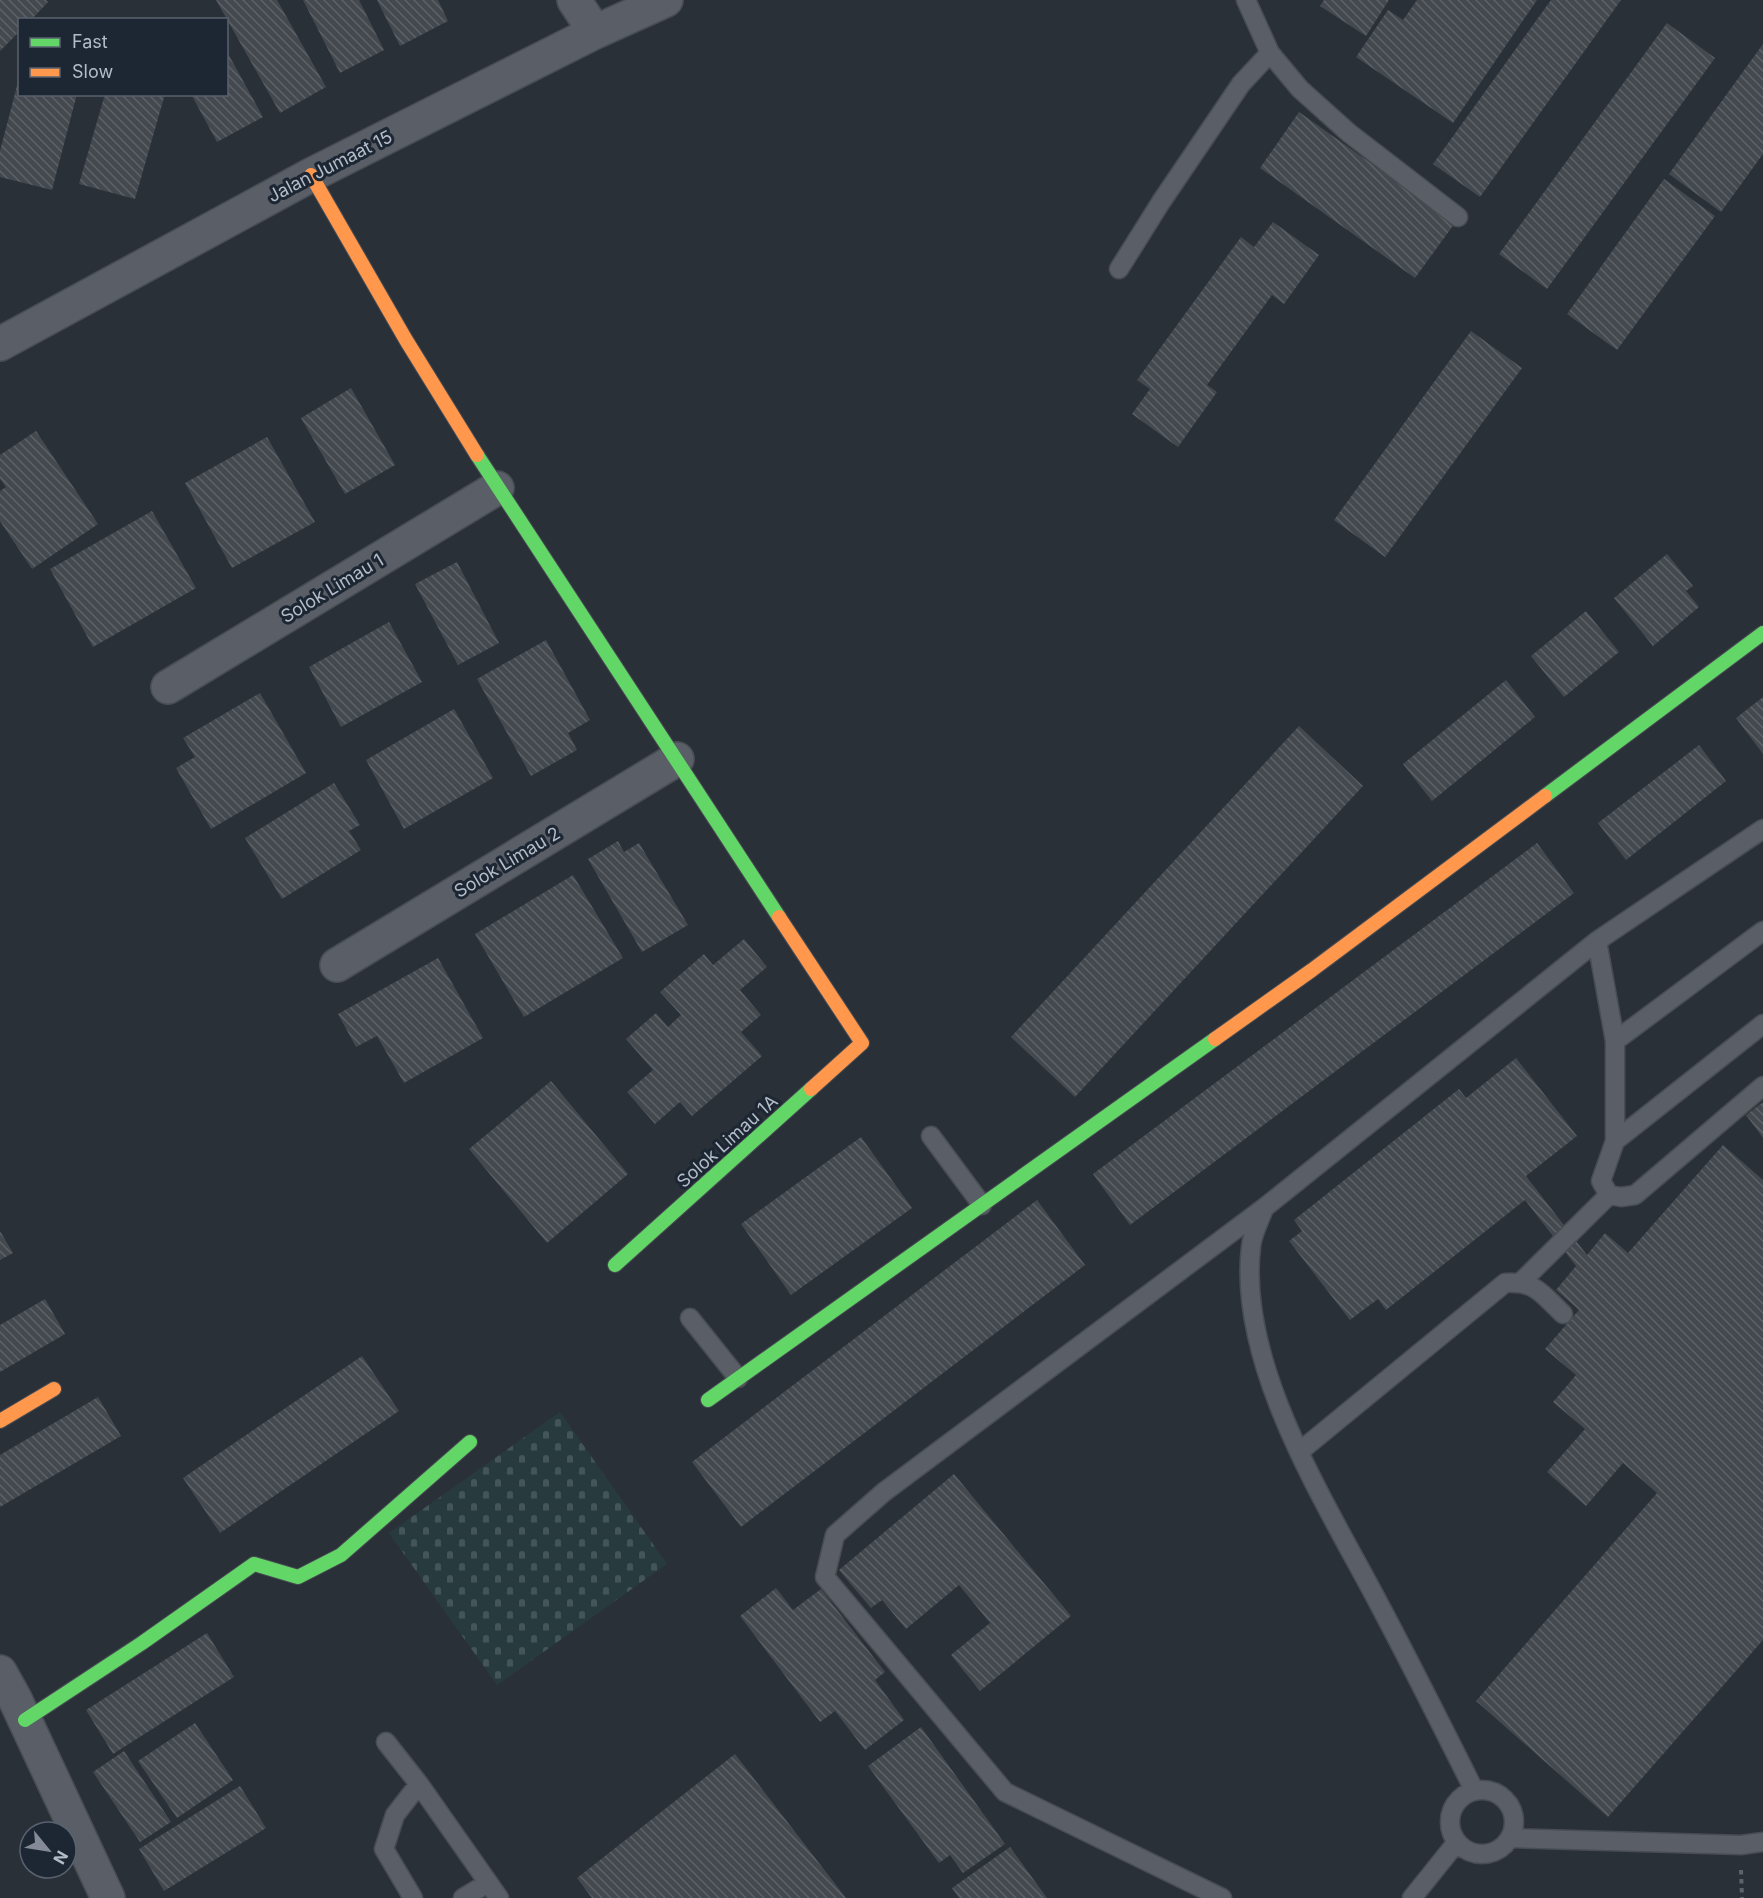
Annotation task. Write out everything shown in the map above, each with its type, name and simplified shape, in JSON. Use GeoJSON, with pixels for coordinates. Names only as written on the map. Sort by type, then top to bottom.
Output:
{"type":"FeatureCollection","features":[{"type":"Feature","properties":{"kind":"street"},"geometry":{"type":"LineString","coordinates":[[574,0],[595,32]]}},
{"type":"Feature","properties":{"kind":"street","name":"Jalan Jumaat 15"},"geometry":{"type":"LineString","coordinates":[[0,345],[311,175],[595,32],[666,0]]}},
{"type":"Feature","properties":{"kind":"street"},"geometry":{"type":"LineString","coordinates":[[311,175],[406,340],[497,488],[677,759]]}},
{"type":"Feature","properties":{"kind":"street","name":"Solok Limau 1"},"geometry":{"type":"LineString","coordinates":[[168,687],[497,488]]}},
{"type":"Feature","properties":{"kind":"street"},"geometry":{"type":"LineString","coordinates":[[708,1400],[1312,970],[1763,633]]}},
{"type":"Feature","properties":{"kind":"street","name":"Solok Limau 2"},"geometry":{"type":"LineString","coordinates":[[337,964],[677,759]]}},
{"type":"Feature","properties":{"kind":"street","name":"Solok Limau 1A"},"geometry":{"type":"LineString","coordinates":[[615,1265],[862,1042],[677,759]]}},
{"type":"Feature","properties":{"kind":"street"},"geometry":{"type":"LineString","coordinates":[[0,1421],[54,1389]]}},
{"type":"Feature","properties":{"kind":"street"},"geometry":{"type":"LineString","coordinates":[[25,1720],[142,1643],[255,1564],[298,1577],[341,1556],[470,1442]]}},
{"type":"Feature","properties":{"kind":"street"},"geometry":{"type":"LineString","coordinates":[[0,1672],[25,1720],[108,1898]]}},
{"type":"Feature","properties":{"kind":"lane"},"geometry":{"type":"LineString","coordinates":[[1246,0],[1270,53],[1300,89],[1349,133],[1458,217]]}},
{"type":"Feature","properties":{"kind":"lane"},"geometry":{"type":"LineString","coordinates":[[1119,269],[1161,202],[1241,84],[1270,53]]}},
{"type":"Feature","properties":{"kind":"lane"},"geometry":{"type":"LineString","coordinates":[[1222,1898],[1005,1792],[825,1577],[835,1535],[884,1492],[1264,1208],[1597,941],[1763,830]]}},
{"type":"Feature","properties":{"kind":"lane"},"geometry":{"type":"LineString","coordinates":[[1615,1041],[1763,931]]}},
{"type":"Feature","properties":{"kind":"lane"},"geometry":{"type":"LineString","coordinates":[[1597,941],[1615,1041],[1615,1141],[1601,1181],[1610,1195],[1622,1197],[1635,1195],[1763,1086]]}},
{"type":"Feature","properties":{"kind":"lane"},"geometry":{"type":"LineString","coordinates":[[1615,1141],[1763,1024]]}},
{"type":"Feature","properties":{"kind":"lane"},"geometry":{"type":"LineString","coordinates":[[931,1136],[982,1205]]}},
{"type":"Feature","properties":{"kind":"lane"},"geometry":{"type":"LineString","coordinates":[[1521,1282],[1610,1195]]}},
{"type":"Feature","properties":{"kind":"lane"},"geometry":{"type":"LineString","coordinates":[[1264,1208],[1251,1244],[1249,1279],[1258,1341],[1275,1396],[1299,1452],[1474,1790]]}},
{"type":"Feature","properties":{"kind":"lane"},"geometry":{"type":"LineString","coordinates":[[1299,1452],[1505,1283],[1521,1282],[1534,1287],[1563,1314]]}},
{"type":"Feature","properties":{"kind":"lane"},"geometry":{"type":"LineString","coordinates":[[690,1318],[738,1378]]}},
{"type":"Feature","properties":{"kind":"lane"},"geometry":{"type":"LineString","coordinates":[[386,1742],[419,1784],[494,1891],[463,1898]]}},
{"type":"Feature","properties":{"kind":"lane"},"geometry":{"type":"LineString","coordinates":[[413,1898],[384,1849],[395,1815],[419,1784]]}},
{"type":"Feature","properties":{"kind":"lane"},"geometry":{"type":"LineString","coordinates":[[1484,1789],[1504,1798],[1511,1806],[1514,1817],[1514,1827],[1504,1846],[1485,1854],[1464,1849],[1452,1832],[1452,1811],[1457,1802],[1474,1790],[1484,1789]]}},
{"type":"Feature","properties":{"kind":"lane"},"geometry":{"type":"LineString","coordinates":[[1510,1838],[1741,1845],[1763,1842]]}},
{"type":"Feature","properties":{"kind":"lane"},"geometry":{"type":"LineString","coordinates":[[1412,1898],[1457,1842]]}},
{"type":"Feature","properties":{"kind":"green space"},"geometry":{"type":"Polygon","coordinates":[[[560,1412],[667,1564],[497,1685],[389,1533],[560,1412]]]}},
{"type":"Feature","properties":{"kind":"building"},"geometry":{"type":"Polygon","coordinates":[[[0,0],[46,0],[48,2],[33,18],[18,18],[18,33],[0,51],[0,0]]]}},
{"type":"Feature","properties":{"kind":"building"},"geometry":{"type":"Polygon","coordinates":[[[216,0],[277,0],[326,87],[280,113],[216,0]]]}},
{"type":"Feature","properties":{"kind":"building"},"geometry":{"type":"Polygon","coordinates":[[[303,0],[359,0],[384,50],[340,73],[303,0]]]}},
{"type":"Feature","properties":{"kind":"building"},"geometry":{"type":"Polygon","coordinates":[[[377,0],[438,0],[448,21],[400,46],[377,0]]]}},
{"type":"Feature","properties":{"kind":"building"},"geometry":{"type":"Polygon","coordinates":[[[1324,0],[1389,0],[1366,36],[1320,6],[1324,0]]]}},
{"type":"Feature","properties":{"kind":"building"},"geometry":{"type":"Polygon","coordinates":[[[1417,0],[1537,0],[1453,123],[1356,57],[1388,10],[1403,20],[1417,0]]]}},
{"type":"Feature","properties":{"kind":"building"},"geometry":{"type":"Polygon","coordinates":[[[1551,0],[1621,0],[1480,197],[1433,164],[1551,0]]]}},
{"type":"Feature","properties":{"kind":"building"},"geometry":{"type":"Polygon","coordinates":[[[1667,23],[1715,58],[1547,289],[1499,254],[1667,23]]]}},
{"type":"Feature","properties":{"kind":"building"},"geometry":{"type":"Polygon","coordinates":[[[1763,44],[1763,154],[1721,212],[1669,174],[1763,44]]]}},
{"type":"Feature","properties":{"kind":"building"},"geometry":{"type":"Polygon","coordinates":[[[228,54],[263,117],[217,142],[192,96],[228,96],[228,54]]]}},
{"type":"Feature","properties":{"kind":"building"},"geometry":{"type":"Polygon","coordinates":[[[18,82],[18,96],[76,96],[52,190],[0,177],[0,151],[18,82]]]}},
{"type":"Feature","properties":{"kind":"building"},"geometry":{"type":"Polygon","coordinates":[[[104,96],[164,96],[135,199],[79,184],[104,96]]]}},
{"type":"Feature","properties":{"kind":"building"},"geometry":{"type":"Polygon","coordinates":[[[1299,112],[1455,223],[1415,278],[1260,168],[1299,112]]]}},
{"type":"Feature","properties":{"kind":"building"},"geometry":{"type":"Polygon","coordinates":[[[1664,179],[1715,216],[1617,350],[1567,314],[1664,179]]]}},
{"type":"Feature","properties":{"kind":"building"},"geometry":{"type":"Polygon","coordinates":[[[1273,222],[1319,255],[1284,304],[1272,295],[1207,385],[1217,392],[1178,447],[1132,414],[1150,389],[1137,380],[1241,237],[1254,247],[1273,222]]]}},
{"type":"Feature","properties":{"kind":"building"},"geometry":{"type":"Polygon","coordinates":[[[1471,331],[1522,368],[1385,557],[1334,520],[1471,331]]]}},
{"type":"Feature","properties":{"kind":"building"},"geometry":{"type":"Polygon","coordinates":[[[351,388],[395,465],[345,494],[301,418],[351,388]]]}},
{"type":"Feature","properties":{"kind":"building"},"geometry":{"type":"Polygon","coordinates":[[[36,431],[98,524],[32,569],[0,521],[0,491],[6,487],[0,479],[0,455],[36,431]]]}},
{"type":"Feature","properties":{"kind":"building"},"geometry":{"type":"Polygon","coordinates":[[[267,437],[315,522],[232,568],[185,483],[267,437]]]}},
{"type":"Feature","properties":{"kind":"building"},"geometry":{"type":"Polygon","coordinates":[[[152,511],[196,588],[93,647],[50,569],[152,511]]]}},
{"type":"Feature","properties":{"kind":"building"},"geometry":{"type":"Polygon","coordinates":[[[1667,554],[1693,586],[1686,591],[1699,607],[1653,646],[1614,598],[1667,554]]]}},
{"type":"Feature","properties":{"kind":"building"},"geometry":{"type":"Polygon","coordinates":[[[457,562],[499,643],[458,665],[415,584],[457,562]]]}},
{"type":"Feature","properties":{"kind":"building"},"geometry":{"type":"Polygon","coordinates":[[[1586,611],[1619,652],[1564,697],[1531,656],[1586,611]]]}},
{"type":"Feature","properties":{"kind":"building"},"geometry":{"type":"Polygon","coordinates":[[[389,622],[422,682],[341,727],[309,667],[389,622]]]}},
{"type":"Feature","properties":{"kind":"building"},"geometry":{"type":"Polygon","coordinates":[[[546,640],[590,720],[568,733],[577,750],[531,776],[477,679],[546,640]]]}},
{"type":"Feature","properties":{"kind":"building"},"geometry":{"type":"Polygon","coordinates":[[[1506,680],[1535,717],[1432,801],[1403,764],[1506,680]]]}},
{"type":"Feature","properties":{"kind":"building"},"geometry":{"type":"Polygon","coordinates":[[[260,693],[306,773],[211,829],[176,768],[195,757],[183,738],[260,693]]]}},
{"type":"Feature","properties":{"kind":"building"},"geometry":{"type":"Polygon","coordinates":[[[1763,697],[1763,754],[1736,718],[1763,697]]]}},
{"type":"Feature","properties":{"kind":"building"},"geometry":{"type":"Polygon","coordinates":[[[454,709],[493,778],[404,829],[366,760],[454,709]]]}},
{"type":"Feature","properties":{"kind":"building"},"geometry":{"type":"Polygon","coordinates":[[[1299,726],[1363,786],[1075,1097],[1011,1037],[1299,726]]]}},
{"type":"Feature","properties":{"kind":"building"},"geometry":{"type":"Polygon","coordinates":[[[1699,745],[1726,781],[1626,860],[1598,823],[1699,745]]]}},
{"type":"Feature","properties":{"kind":"building"},"geometry":{"type":"Polygon","coordinates":[[[334,783],[360,825],[349,831],[361,850],[282,899],[245,838],[334,783]]]}},
{"type":"Feature","properties":{"kind":"building"},"geometry":{"type":"Polygon","coordinates":[[[618,841],[624,852],[639,843],[688,925],[642,952],[588,859],[618,841]]]}},
{"type":"Feature","properties":{"kind":"building"},"geometry":{"type":"Polygon","coordinates":[[[1537,843],[1574,893],[1130,1225],[1093,1174],[1537,843]]]}},
{"type":"Feature","properties":{"kind":"building"},"geometry":{"type":"Polygon","coordinates":[[[573,875],[623,958],[524,1017],[475,934],[573,875]]]}},
{"type":"Feature","properties":{"kind":"building"},"geometry":{"type":"Polygon","coordinates":[[[744,939],[767,967],[740,990],[761,1015],[741,1032],[762,1056],[692,1116],[680,1102],[655,1124],[627,1092],[653,1070],[626,1039],[656,1013],[668,1027],[681,1015],[660,992],[704,954],[713,965],[744,939]]]}},
{"type":"Feature","properties":{"kind":"building"},"geometry":{"type":"Polygon","coordinates":[[[438,958],[483,1038],[404,1083],[377,1036],[356,1047],[338,1014],[438,958]]]}},
{"type":"Feature","properties":{"kind":"building"},"geometry":{"type":"Polygon","coordinates":[[[1516,1058],[1577,1136],[1526,1176],[1587,1255],[1605,1233],[1628,1253],[1723,1145],[1763,1180],[1763,1640],[1608,1817],[1476,1701],[1657,1493],[1623,1463],[1586,1506],[1547,1472],[1585,1429],[1553,1402],[1576,1375],[1545,1349],[1579,1310],[1556,1290],[1576,1266],[1525,1200],[1386,1310],[1378,1299],[1350,1320],[1289,1241],[1302,1231],[1294,1220],[1459,1089],[1466,1098],[1516,1058]]]}},
{"type":"Feature","properties":{"kind":"building"},"geometry":{"type":"Polygon","coordinates":[[[551,1081],[628,1174],[547,1243],[469,1149],[551,1081]]]}},
{"type":"Feature","properties":{"kind":"building"},"geometry":{"type":"Polygon","coordinates":[[[1763,1102],[1763,1138],[1746,1115],[1763,1102]]]}},
{"type":"Feature","properties":{"kind":"building"},"geometry":{"type":"Polygon","coordinates":[[[861,1137],[912,1208],[791,1295],[741,1224],[861,1137]]]}},
{"type":"Feature","properties":{"kind":"building"},"geometry":{"type":"Polygon","coordinates":[[[1037,1200],[1085,1265],[741,1527],[692,1462],[1037,1200]]]}},
{"type":"Feature","properties":{"kind":"building"},"geometry":{"type":"Polygon","coordinates":[[[0,1231],[13,1253],[0,1260],[0,1231]]]}},
{"type":"Feature","properties":{"kind":"building"},"geometry":{"type":"Polygon","coordinates":[[[45,1299],[65,1334],[0,1372],[0,1325],[45,1299]]]}},
{"type":"Feature","properties":{"kind":"building"},"geometry":{"type":"Polygon","coordinates":[[[362,1356],[399,1411],[220,1533],[183,1478],[362,1356]]]}},
{"type":"Feature","properties":{"kind":"building"},"geometry":{"type":"Polygon","coordinates":[[[98,1397],[121,1436],[0,1507],[0,1455],[98,1397]]]}},
{"type":"Feature","properties":{"kind":"building"},"geometry":{"type":"Polygon","coordinates":[[[954,1474],[1071,1616],[980,1691],[951,1655],[990,1623],[959,1585],[906,1629],[882,1600],[871,1608],[839,1570],[954,1474]]]}},
{"type":"Feature","properties":{"kind":"building"},"geometry":{"type":"Polygon","coordinates":[[[776,1588],[793,1610],[821,1589],[885,1672],[875,1680],[904,1720],[865,1750],[835,1711],[820,1722],[740,1616],[776,1588]]]}},
{"type":"Feature","properties":{"kind":"building"},"geometry":{"type":"Polygon","coordinates":[[[207,1633],[234,1677],[113,1754],[86,1710],[207,1633]]]}},
{"type":"Feature","properties":{"kind":"building"},"geometry":{"type":"Polygon","coordinates":[[[195,1723],[233,1780],[177,1818],[138,1761],[195,1723]]]}},
{"type":"Feature","properties":{"kind":"building"},"geometry":{"type":"Polygon","coordinates":[[[921,1727],[1005,1844],[963,1873],[950,1855],[939,1863],[868,1766],[921,1727]]]}},
{"type":"Feature","properties":{"kind":"building"},"geometry":{"type":"Polygon","coordinates":[[[124,1751],[171,1822],[140,1842],[93,1772],[124,1751]]]}},
{"type":"Feature","properties":{"kind":"building"},"geometry":{"type":"Polygon","coordinates":[[[735,1754],[846,1898],[592,1898],[577,1878],[735,1754]]]}},
{"type":"Feature","properties":{"kind":"building"},"geometry":{"type":"Polygon","coordinates":[[[240,1786],[266,1828],[164,1891],[139,1849],[240,1786]]]}},
{"type":"Feature","properties":{"kind":"building"},"geometry":{"type":"Polygon","coordinates":[[[1010,1847],[1047,1898],[959,1898],[952,1888],[1010,1847]]]}},
{"type":"Feature","properties":{"kind":"traffic: fast"},"geometry":{"type":"LineString","coordinates":[[477,455],[779,917]]}},
{"type":"Feature","properties":{"kind":"traffic: fast"},"geometry":{"type":"LineString","coordinates":[[1545,796],[1763,633]]}},
{"type":"Feature","properties":{"kind":"traffic: fast"},"geometry":{"type":"LineString","coordinates":[[708,1400],[1215,1039]]}},
{"type":"Feature","properties":{"kind":"traffic: fast"},"geometry":{"type":"LineString","coordinates":[[615,1265],[811,1089]]}},
{"type":"Feature","properties":{"kind":"traffic: fast"},"geometry":{"type":"LineString","coordinates":[[25,1720],[142,1643],[254,1564],[298,1577],[341,1555],[470,1442]]}},
{"type":"Feature","properties":{"kind":"traffic: slow"},"geometry":{"type":"LineString","coordinates":[[311,175],[406,340],[477,455]]}},
{"type":"Feature","properties":{"kind":"traffic: slow"},"geometry":{"type":"LineString","coordinates":[[1215,1039],[1312,970],[1545,796]]}},
{"type":"Feature","properties":{"kind":"traffic: slow"},"geometry":{"type":"LineString","coordinates":[[779,917],[862,1043],[811,1089]]}},
{"type":"Feature","properties":{"kind":"traffic: slow"},"geometry":{"type":"LineString","coordinates":[[0,1421],[54,1389]]}}]}
